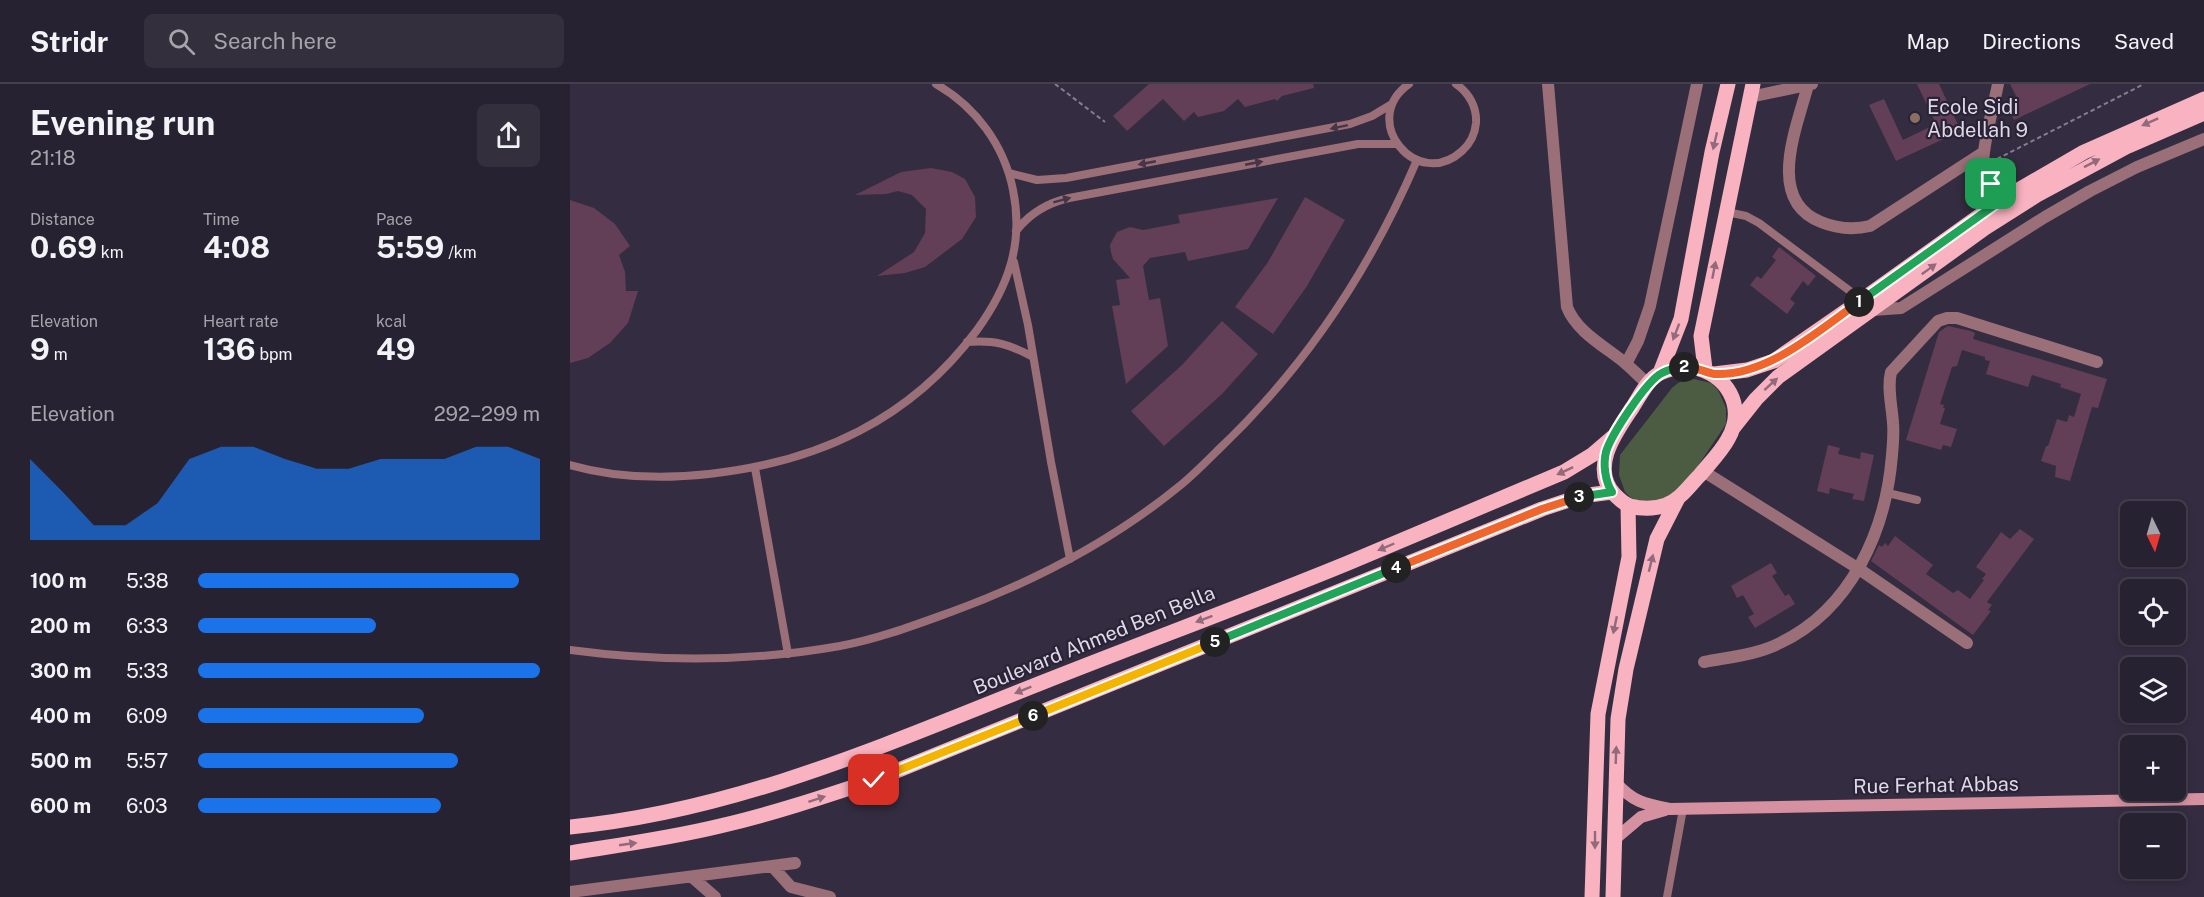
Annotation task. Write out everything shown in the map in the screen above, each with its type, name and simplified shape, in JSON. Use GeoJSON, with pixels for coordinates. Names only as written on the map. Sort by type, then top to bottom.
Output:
{"type":"FeatureCollection","features":[{"type":"Feature","properties":{"kind":"main road"},"geometry":{"type":"LineString","coordinates":[[1660,373],[1681,319],[1712,152],[1728,84]]}},
{"type":"Feature","properties":{"kind":"main road"},"geometry":{"type":"LineString","coordinates":[[1613,897],[1618,719],[1626,669],[1657,539],[1678,498],[1728,440],[1733,428],[1734,403],[1729,391],[1709,372],[1701,336],[1752,91]]}},
{"type":"Feature","properties":{"kind":"main road"},"geometry":{"type":"LineString","coordinates":[[1733,428],[1756,399],[1778,377],[2003,199],[2084,152],[2204,99]]}},
{"type":"Feature","properties":{"kind":"main road"},"geometry":{"type":"LineString","coordinates":[[1678,498],[1664,506],[1651,508],[1628,505],[1612,492],[1604,463],[1612,437],[1648,384],[1660,373],[1676,368],[1692,367],[1709,372],[1747,369],[1774,361],[1867,305],[2037,195],[2128,146],[2204,113]]}},
{"type":"Feature","properties":{"kind":"main road","name":"Boulevard Ahmed Ben Bella"},"geometry":{"type":"LineString","coordinates":[[570,827],[643,817],[714,802],[798,777],[934,727],[1042,682],[1347,563],[1564,472],[1592,455],[1612,437]]}},
{"type":"Feature","properties":{"kind":"main road"},"geometry":{"type":"LineString","coordinates":[[570,853],[649,841],[721,826],[874,780],[1542,509],[1581,496],[1612,492]]}},
{"type":"Feature","properties":{"kind":"main road"},"geometry":{"type":"LineString","coordinates":[[1592,897],[1598,714],[1629,557],[1628,505]]}},
{"type":"Feature","properties":{"kind":"street"},"geometry":{"type":"LineString","coordinates":[[1548,84],[1567,307],[1571,317],[1579,326],[1626,363],[1648,384]]}},
{"type":"Feature","properties":{"kind":"street"},"geometry":{"type":"LineString","coordinates":[[1626,363],[1638,341],[1650,306],[1697,84]]}},
{"type":"Feature","properties":{"kind":"street"},"geometry":{"type":"LineString","coordinates":[[1998,84],[1983,165],[1991,184],[2003,199]]}},
{"type":"Feature","properties":{"kind":"street"},"geometry":{"type":"LineString","coordinates":[[1752,91],[1810,85],[1789,156],[1788,174],[1791,191],[1800,208],[1814,219],[1833,227],[1855,229],[1870,226],[1984,152]]}},
{"type":"Feature","properties":{"kind":"street"},"geometry":{"type":"LineString","coordinates":[[1867,305],[1901,308],[2044,217],[2090,191],[2137,167],[2204,139]]}},
{"type":"Feature","properties":{"kind":"street"},"geometry":{"type":"LineString","coordinates":[[1704,662],[1754,652],[1779,644],[1811,625],[1832,605],[1859,569],[1875,536],[1887,493],[1894,426],[1889,382],[1891,372],[1938,321],[1957,318],[2097,362]]}},
{"type":"Feature","properties":{"kind":"street"},"geometry":{"type":"LineString","coordinates":[[1703,471],[1859,569],[1967,643]]}},
{"type":"Feature","properties":{"kind":"street","name":"Rue Ferhat Abbas"},"geometry":{"type":"LineString","coordinates":[[1615,782],[1638,802],[1670,809],[2204,799]]}},
{"type":"Feature","properties":{"kind":"street","name":"Rue Ferhat Abbas"},"geometry":{"type":"LineString","coordinates":[[1615,839],[1641,817],[1670,809]]}},
{"type":"Feature","properties":{"kind":"street"},"geometry":{"type":"LineString","coordinates":[[570,892],[795,863]]}},
{"type":"Feature","properties":{"kind":"street"},"geometry":{"type":"LineString","coordinates":[[772,866],[791,887],[830,897]]}},
{"type":"Feature","properties":{"kind":"street"},"geometry":{"type":"LineString","coordinates":[[692,877],[715,897]]}},
{"type":"Feature","properties":{"kind":"lane"},"geometry":{"type":"LineString","coordinates":[[936,84],[963,103],[981,121],[995,142],[1009,172],[1017,220],[1013,261],[1028,325],[1070,559]]}},
{"type":"Feature","properties":{"kind":"lane"},"geometry":{"type":"LineString","coordinates":[[1409,84],[1392,104],[1389,120],[1396,144],[1409,156],[1434,163],[1451,159],[1465,149],[1476,125],[1474,108],[1466,93],[1456,84]]}},
{"type":"Feature","properties":{"kind":"lane"},"geometry":{"type":"LineString","coordinates":[[1548,84],[1553,84]]}},
{"type":"Feature","properties":{"kind":"lane"},"geometry":{"type":"LineString","coordinates":[[1009,172],[1037,180],[1066,178],[1350,124],[1372,116],[1392,104]]}},
{"type":"Feature","properties":{"kind":"lane"},"geometry":{"type":"LineString","coordinates":[[1015,232],[1035,212],[1060,200],[1352,145],[1396,144]]}},
{"type":"Feature","properties":{"kind":"lane"},"geometry":{"type":"LineString","coordinates":[[570,650],[608,655],[685,659],[788,654],[842,646],[899,631],[993,596],[1070,559],[1182,484],[1282,385],[1322,331],[1381,238],[1417,160]]}},
{"type":"Feature","properties":{"kind":"lane"},"geometry":{"type":"LineString","coordinates":[[1726,212],[1746,216],[1759,223],[1867,305]]}},
{"type":"Feature","properties":{"kind":"lane"},"geometry":{"type":"LineString","coordinates":[[570,465],[613,474],[684,477],[755,468],[821,449],[883,418],[919,391],[967,342],[996,302],[1013,261]]}},
{"type":"Feature","properties":{"kind":"lane"},"geometry":{"type":"LineString","coordinates":[[967,342],[995,341],[1014,347],[1033,357]]}},
{"type":"Feature","properties":{"kind":"lane"},"geometry":{"type":"LineString","coordinates":[[755,468],[788,654]]}},
{"type":"Feature","properties":{"kind":"lane"},"geometry":{"type":"LineString","coordinates":[[1887,493],[1917,500]]}},
{"type":"Feature","properties":{"kind":"lane"},"geometry":{"type":"LineString","coordinates":[[1666,897],[1683,809]]}},
{"type":"Feature","properties":{"kind":"path"},"geometry":{"type":"LineString","coordinates":[[1054,84],[1105,122]]}},
{"type":"Feature","properties":{"kind":"path"},"geometry":{"type":"LineString","coordinates":[[1983,165],[2144,84]]}},
{"type":"Feature","properties":{"kind":"green space"},"geometry":{"type":"Polygon","coordinates":[[[1690,378],[1711,383],[1718,390],[1726,408],[1726,424],[1681,491],[1663,502],[1641,502],[1631,498],[1625,492],[1619,475],[1620,455],[1672,388],[1690,378]]]}},
{"type":"Feature","properties":{"kind":"building"},"geometry":{"type":"Polygon","coordinates":[[[1149,84],[1313,84],[1314,88],[1282,96],[1277,101],[1275,99],[1245,107],[1238,99],[1224,111],[1198,117],[1194,112],[1184,121],[1163,99],[1127,131],[1113,116],[1149,84]]]}},
{"type":"Feature","properties":{"kind":"building","name":"Ecole Sidi Abdellah 9"},"geometry":{"type":"Polygon","coordinates":[[[1917,84],[1939,84],[1961,131],[1896,161],[1869,105],[1884,99],[1903,140],[1936,124],[1917,84]]]}},
{"type":"Feature","properties":{"kind":"building"},"geometry":{"type":"Polygon","coordinates":[[[2010,84],[2090,84],[2014,120],[2007,105],[2013,103],[2011,100],[2017,98],[2010,84]]]}},
{"type":"Feature","properties":{"kind":"building"},"geometry":{"type":"Polygon","coordinates":[[[931,168],[952,172],[965,179],[975,197],[976,217],[962,239],[925,267],[905,273],[877,276],[914,252],[925,233],[926,209],[912,195],[898,191],[886,194],[855,195],[901,172],[931,168]]]}},
{"type":"Feature","properties":{"kind":"building"},"geometry":{"type":"Polygon","coordinates":[[[1305,197],[1345,220],[1307,286],[1273,334],[1235,307],[1268,262],[1305,197]]]}},
{"type":"Feature","properties":{"kind":"building"},"geometry":{"type":"Polygon","coordinates":[[[1278,198],[1248,249],[1188,261],[1185,252],[1150,258],[1143,266],[1149,300],[1160,298],[1168,346],[1126,384],[1112,306],[1120,305],[1116,280],[1130,278],[1113,259],[1111,252],[1110,245],[1117,232],[1130,227],[1143,230],[1180,223],[1178,215],[1278,198]]]}},
{"type":"Feature","properties":{"kind":"building"},"geometry":{"type":"Polygon","coordinates":[[[570,200],[594,208],[615,224],[630,246],[619,255],[625,272],[626,291],[638,291],[628,323],[610,343],[588,358],[570,363],[570,200]]]}},
{"type":"Feature","properties":{"kind":"building"},"geometry":{"type":"Polygon","coordinates":[[[1779,247],[1816,276],[1808,286],[1803,281],[1790,299],[1795,303],[1787,314],[1750,285],[1757,276],[1761,279],[1776,260],[1772,257],[1779,247]]]}},
{"type":"Feature","properties":{"kind":"building"},"geometry":{"type":"Polygon","coordinates":[[[1222,321],[1258,354],[1222,394],[1164,446],[1131,411],[1182,365],[1222,321]]]}},
{"type":"Feature","properties":{"kind":"building"},"geometry":{"type":"Polygon","coordinates":[[[1948,326],[1975,333],[1973,339],[2107,379],[2098,408],[2092,407],[2070,481],[2055,477],[2056,466],[2041,461],[2057,419],[2067,422],[2069,415],[2074,417],[2081,394],[2060,387],[2061,384],[2032,375],[2028,387],[1986,374],[1990,361],[1985,360],[1985,357],[1962,350],[1957,366],[1952,367],[1940,404],[1945,408],[1940,424],[1957,429],[1951,447],[1943,445],[1941,450],[1906,440],[1939,332],[1948,326]]]}},
{"type":"Feature","properties":{"kind":"building"},"geometry":{"type":"Polygon","coordinates":[[[1828,445],[1840,448],[1838,454],[1860,459],[1861,452],[1874,455],[1864,501],[1852,499],[1854,494],[1830,488],[1829,494],[1817,491],[1828,445]]]}},
{"type":"Feature","properties":{"kind":"building"},"geometry":{"type":"Polygon","coordinates":[[[2020,529],[2034,539],[1987,602],[1992,605],[1988,610],[1991,611],[1973,635],[1871,561],[1879,545],[1882,547],[1885,543],[1888,546],[1895,536],[1933,565],[1926,574],[1953,593],[1958,590],[1970,599],[1986,574],[1976,567],[2001,532],[2010,539],[2020,529]]]}},
{"type":"Feature","properties":{"kind":"building"},"geometry":{"type":"Polygon","coordinates":[[[1771,563],[1777,573],[1772,576],[1785,596],[1789,594],[1795,604],[1755,628],[1748,617],[1754,614],[1743,595],[1737,598],[1731,586],[1771,563]]]}},
{"type":"Feature","properties":{"kind":"place","name":"Ecole Sidi Abdellah 9"},"geometry":{"type":"Point","coordinates":[1915,118]}},
{"type":"Feature","properties":{"kind":"route"},"geometry":{"type":"LineString","coordinates":[[874,780],[1542,509],[1581,496],[1612,492],[1604,463],[1606,451],[1612,437],[1648,384],[1660,373],[1676,368],[1692,367],[1714,374],[1747,369],[1774,361],[2003,199],[1991,184]]}}]}
